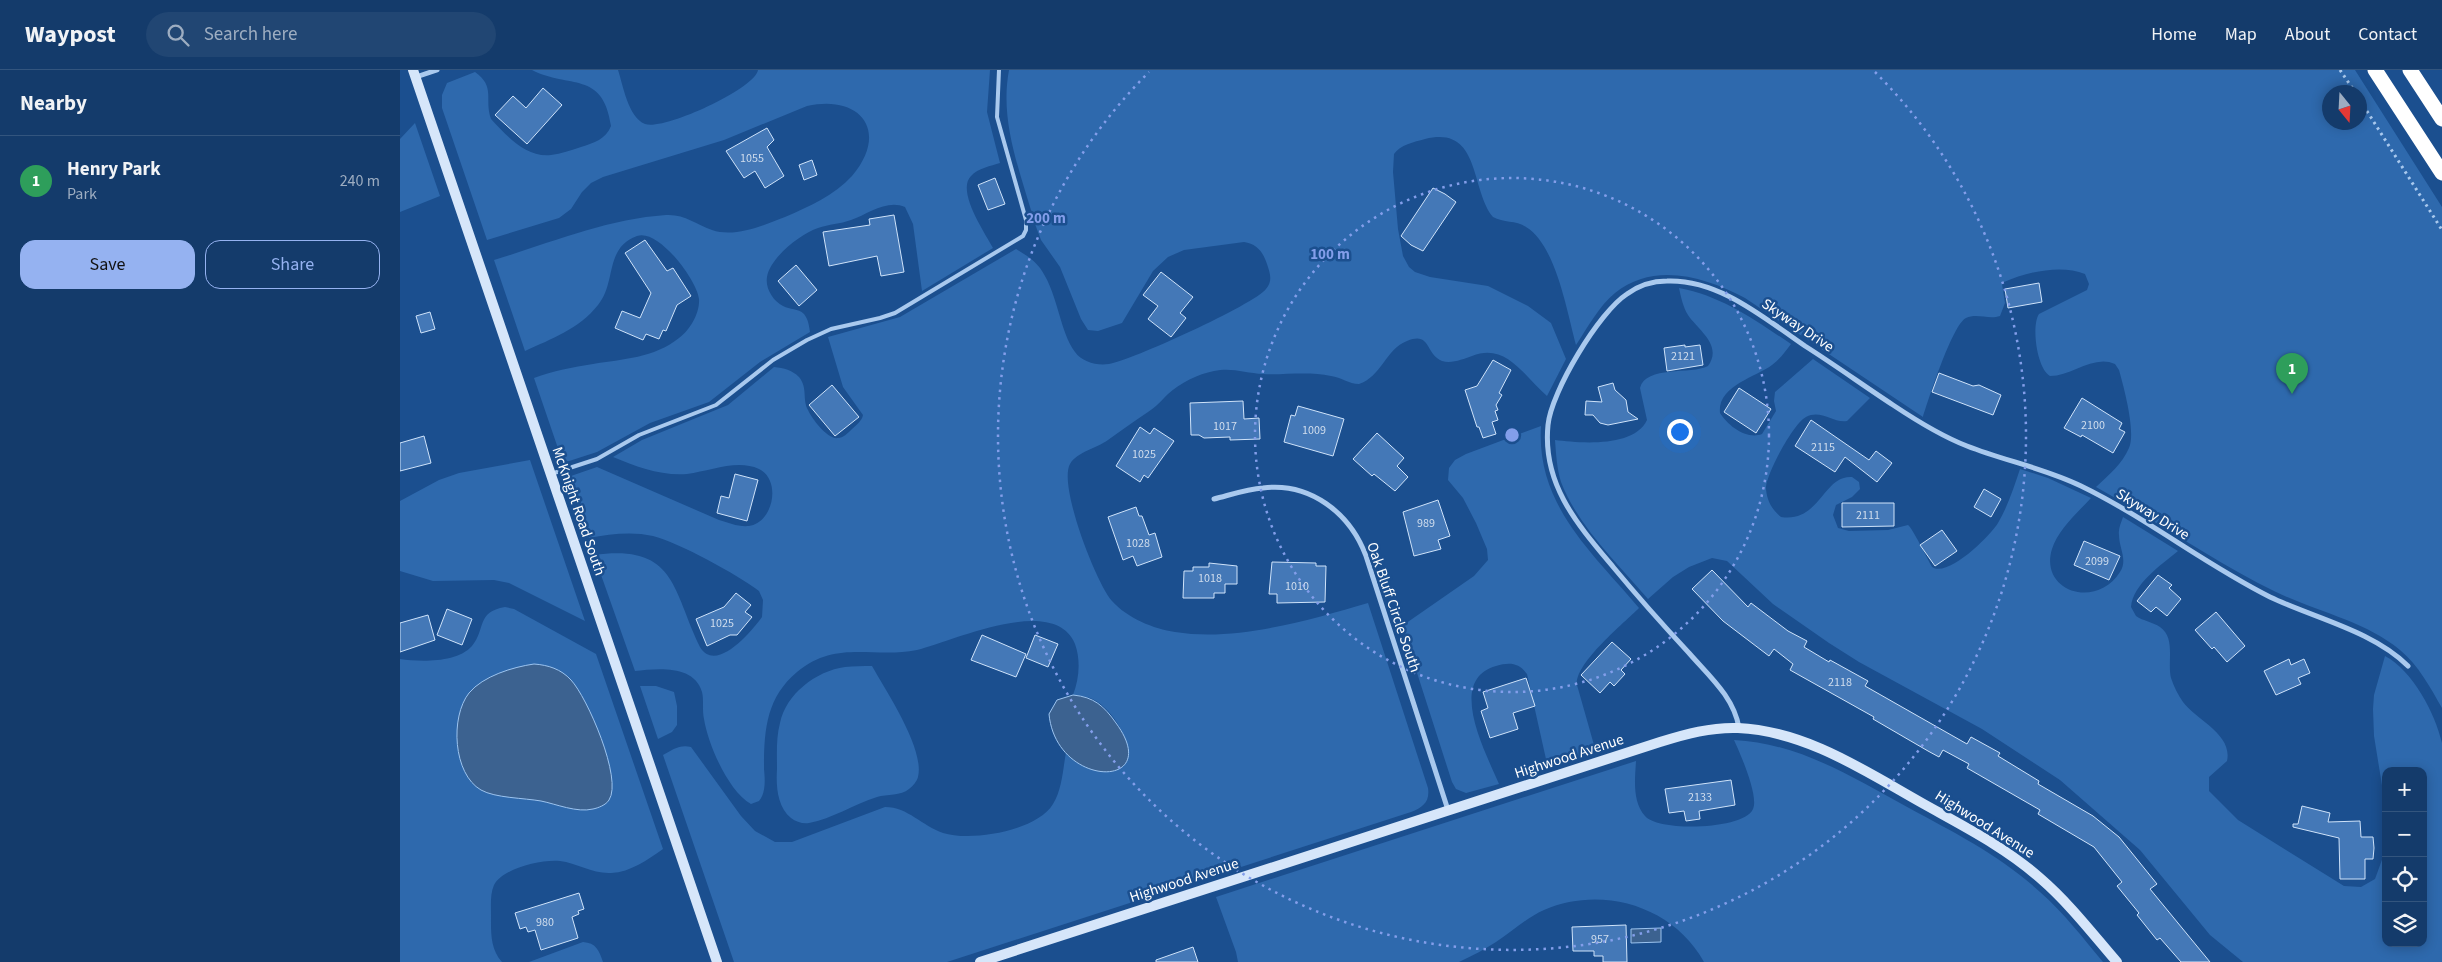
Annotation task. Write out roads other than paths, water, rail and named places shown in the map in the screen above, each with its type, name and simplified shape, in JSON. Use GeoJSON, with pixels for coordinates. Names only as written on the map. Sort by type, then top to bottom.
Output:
{"type":"FeatureCollection","features":[{"type":"Feature","properties":{"kind":"highway"},"geometry":{"type":"LineString","coordinates":[[2376,70],[2442,174]]}},
{"type":"Feature","properties":{"kind":"highway"},"geometry":{"type":"LineString","coordinates":[[2410,70],[2442,119]]}},
{"type":"Feature","properties":{"kind":"street"},"geometry":{"type":"LineString","coordinates":[[415,74],[438,70]]}},
{"type":"Feature","properties":{"kind":"street","name":"McKnight Road South"},"geometry":{"type":"LineString","coordinates":[[415,74],[717,962]]}},
{"type":"Feature","properties":{"kind":"street","name":"Skyway Drive"},"geometry":{"type":"LineString","coordinates":[[1739,728],[1735,711],[1717,685],[1644,604],[1572,518],[1557,489],[1551,468],[1548,441],[1549,420],[1554,400],[1568,370],[1619,300],[1640,287],[1658,282],[1678,281],[1697,284],[1730,297],[1936,431],[1969,447],[2038,468],[2084,487],[2237,579],[2272,598],[2354,632],[2396,655],[2408,666]]}},
{"type":"Feature","properties":{"kind":"street","name":"Oak Bluff Circle South"},"geometry":{"type":"LineString","coordinates":[[1214,499],[1261,488],[1293,489],[1310,494],[1326,503],[1350,525],[1366,556],[1448,811]]}},
{"type":"Feature","properties":{"kind":"street","name":"Highwood Avenue"},"geometry":{"type":"LineString","coordinates":[[980,962],[1675,738],[1710,729],[1739,728],[1777,735],[1826,750],[1979,835],[2019,861],[2052,888],[2117,962]]}},
{"type":"Feature","properties":{"kind":"lane"},"geometry":{"type":"LineString","coordinates":[[551,474],[597,459],[638,435],[716,404],[773,360],[807,340],[831,329],[895,313],[1020,239],[1025,233],[1026,220],[997,117],[999,70]]}},
{"type":"Feature","properties":{"kind":"place","name":"Henry Park"},"geometry":{"type":"Point","coordinates":[2292,394]}}]}
